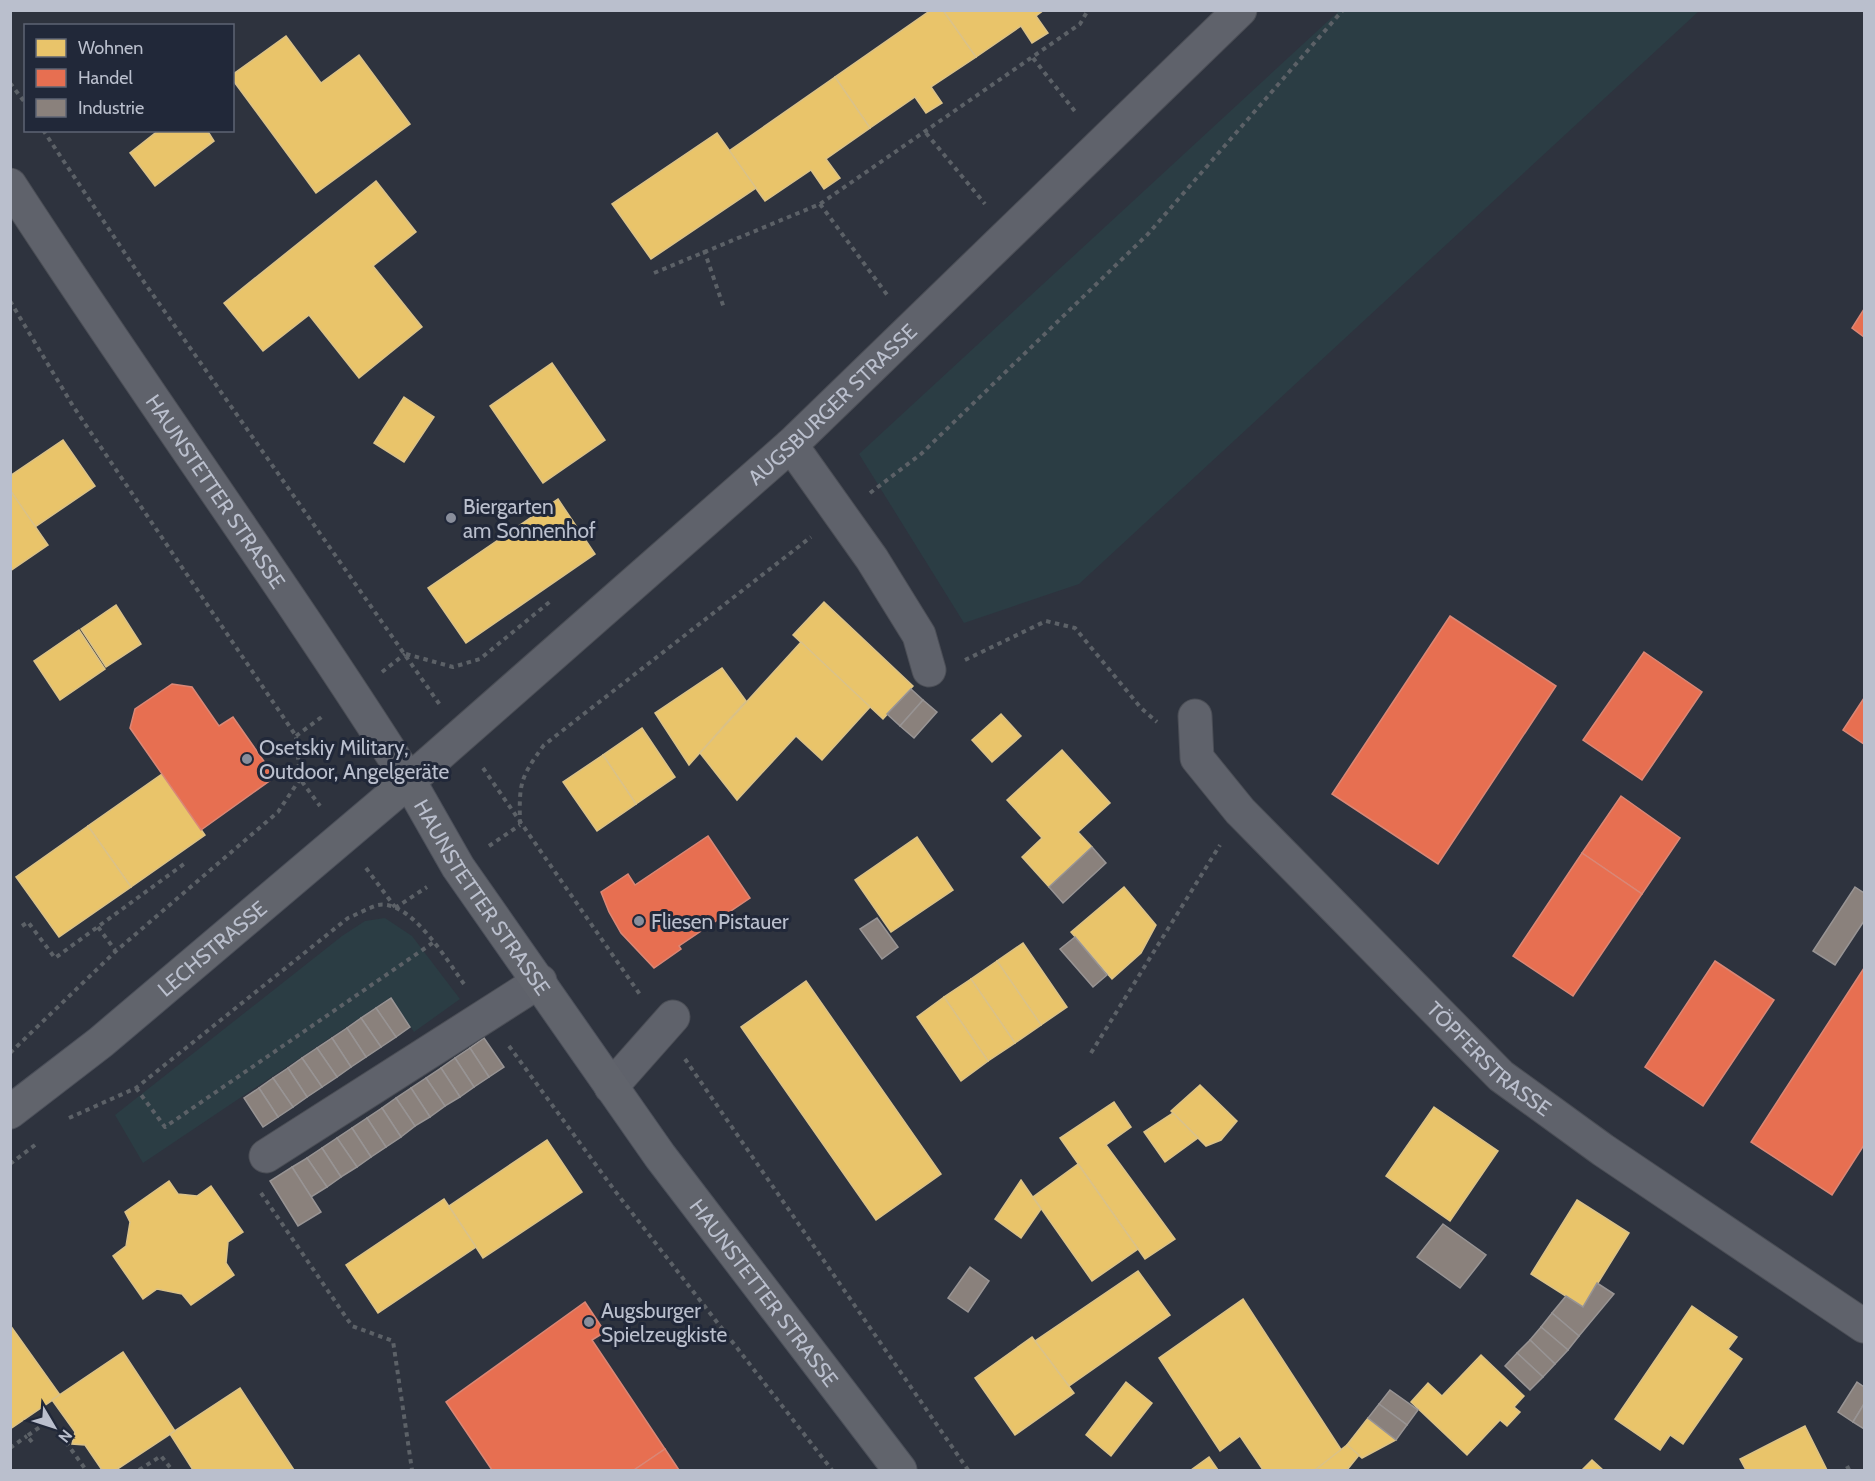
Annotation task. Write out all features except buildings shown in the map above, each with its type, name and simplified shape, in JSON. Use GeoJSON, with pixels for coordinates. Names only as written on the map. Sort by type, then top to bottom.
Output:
{"type":"FeatureCollection","features":[{"type":"Feature","properties":{"kind":"main road","name":"HAUNSTETTER STRASSE"},"geometry":{"type":"LineString","coordinates":[[409,781],[458,867],[540,981],[611,1087],[715,1230],[900,1470]]}},
{"type":"Feature","properties":{"kind":"main road","name":"LECHSTRASSE"},"geometry":{"type":"LineString","coordinates":[[10,1112],[101,1042],[409,781]]}},
{"type":"Feature","properties":{"kind":"street","name":"AUGSBURGER STRASSE"},"geometry":{"type":"LineString","coordinates":[[409,781],[791,445],[1240,10]]}},
{"type":"Feature","properties":{"kind":"street","name":"HAUNSTETTER STRASSE"},"geometry":{"type":"LineString","coordinates":[[10,185],[100,324],[342,676],[409,781]]}},
{"type":"Feature","properties":{"kind":"street"},"geometry":{"type":"LineString","coordinates":[[791,445],[872,559],[919,634],[929,670]]}},
{"type":"Feature","properties":{"kind":"street"},"geometry":{"type":"LineString","coordinates":[[1195,716],[1197,758]]}},
{"type":"Feature","properties":{"kind":"street","name":"TÖPFERSTRASSE"},"geometry":{"type":"LineString","coordinates":[[1197,758],[1240,811],[1502,1076],[1603,1150],[1864,1326]]}},
{"type":"Feature","properties":{"kind":"street"},"geometry":{"type":"LineString","coordinates":[[266,1156],[540,981]]}},
{"type":"Feature","properties":{"kind":"street"},"geometry":{"type":"LineString","coordinates":[[611,1087],[668,1023]]}},
{"type":"Feature","properties":{"kind":"path"},"geometry":{"type":"LineString","coordinates":[[654,273],[704,250],[820,204],[926,133],[1080,24],[1088,10]]}},
{"type":"Feature","properties":{"kind":"path"},"geometry":{"type":"LineString","coordinates":[[968,1470],[668,1023],[520,825],[519,789],[524,772],[544,745],[921,454],[1148,234],[1343,10]]}},
{"type":"Feature","properties":{"kind":"path"},"geometry":{"type":"LineString","coordinates":[[1032,58],[1077,114]]}},
{"type":"Feature","properties":{"kind":"path"},"geometry":{"type":"LineString","coordinates":[[10,83],[24,101]]}},
{"type":"Feature","properties":{"kind":"path"},"geometry":{"type":"LineString","coordinates":[[1069,122],[1085,106]]}},
{"type":"Feature","properties":{"kind":"path"},"geometry":{"type":"LineString","coordinates":[[44,132],[144,282],[405,654],[453,667],[480,659],[561,592]]}},
{"type":"Feature","properties":{"kind":"path"},"geometry":{"type":"LineString","coordinates":[[926,133],[986,204]]}},
{"type":"Feature","properties":{"kind":"path"},"geometry":{"type":"LineString","coordinates":[[978,212],[994,196]]}},
{"type":"Feature","properties":{"kind":"path"},"geometry":{"type":"LineString","coordinates":[[820,204],[890,299],[898,292]]}},
{"type":"Feature","properties":{"kind":"path"},"geometry":{"type":"LineString","coordinates":[[704,250],[724,308]]}},
{"type":"Feature","properties":{"kind":"path"},"geometry":{"type":"LineString","coordinates":[[10,301],[73,406],[296,736],[300,779],[278,812],[116,951],[10,1053]]}},
{"type":"Feature","properties":{"kind":"path"},"geometry":{"type":"LineString","coordinates":[[929,670],[960,662],[1046,621],[1075,628],[1141,708],[1197,758]]}},
{"type":"Feature","properties":{"kind":"path"},"geometry":{"type":"LineString","coordinates":[[1091,1053],[1240,811]]}},
{"type":"Feature","properties":{"kind":"path"},"geometry":{"type":"LineString","coordinates":[[22,926],[28,922],[55,958],[184,864]]}},
{"type":"Feature","properties":{"kind":"path"},"geometry":{"type":"LineString","coordinates":[[66,1120],[136,1088],[348,918],[380,905],[395,908],[416,921],[434,942],[622,1200],[832,1470]]}},
{"type":"Feature","properties":{"kind":"path"},"geometry":{"type":"LineString","coordinates":[[98,927],[116,951]]}},
{"type":"Feature","properties":{"kind":"path"},"geometry":{"type":"LineString","coordinates":[[136,1088],[165,1126],[434,942]]}},
{"type":"Feature","properties":{"kind":"path"},"geometry":{"type":"LineString","coordinates":[[10,1164],[38,1143]]}},
{"type":"Feature","properties":{"kind":"path"},"geometry":{"type":"LineString","coordinates":[[266,1156],[246,1170],[352,1326],[393,1341],[412,1470]]}},
{"type":"Feature","properties":{"kind":"path"},"geometry":{"type":"LineString","coordinates":[[10,1448],[50,1420],[86,1470]]}},
{"type":"Feature","properties":{"kind":"path"},"geometry":{"type":"LineString","coordinates":[[27,1436],[32,1442]]}},
{"type":"Feature","properties":{"kind":"path"},"geometry":{"type":"LineString","coordinates":[[139,1470],[161,1455],[171,1470]]}},
{"type":"Feature","properties":{"kind":"shaded area"},"geometry":{"type":"Polygon","coordinates":[[[1340,10],[1699,11],[1079,584],[964,623],[859,454],[1340,10]]]}},
{"type":"Feature","properties":{"kind":"shaded area"},"geometry":{"type":"Polygon","coordinates":[[[385,918],[412,936],[460,999],[414,1032],[391,997],[143,1163],[115,1115],[342,936],[365,921],[385,918]]]}},
{"type":"Feature","properties":{"kind":"place","name":"Biergarten am Sonnenhof"},"geometry":{"type":"Point","coordinates":[451,518]}},
{"type":"Feature","properties":{"kind":"place","name":"Osetskiy Military, Outdoor, Angelgeräte"},"geometry":{"type":"Point","coordinates":[247,759]}},
{"type":"Feature","properties":{"kind":"place","name":"Fliesen Pistauer"},"geometry":{"type":"Point","coordinates":[639,921]}},
{"type":"Feature","properties":{"kind":"place","name":"Augsburger Spielzeugkiste"},"geometry":{"type":"Point","coordinates":[589,1322]}}]}
